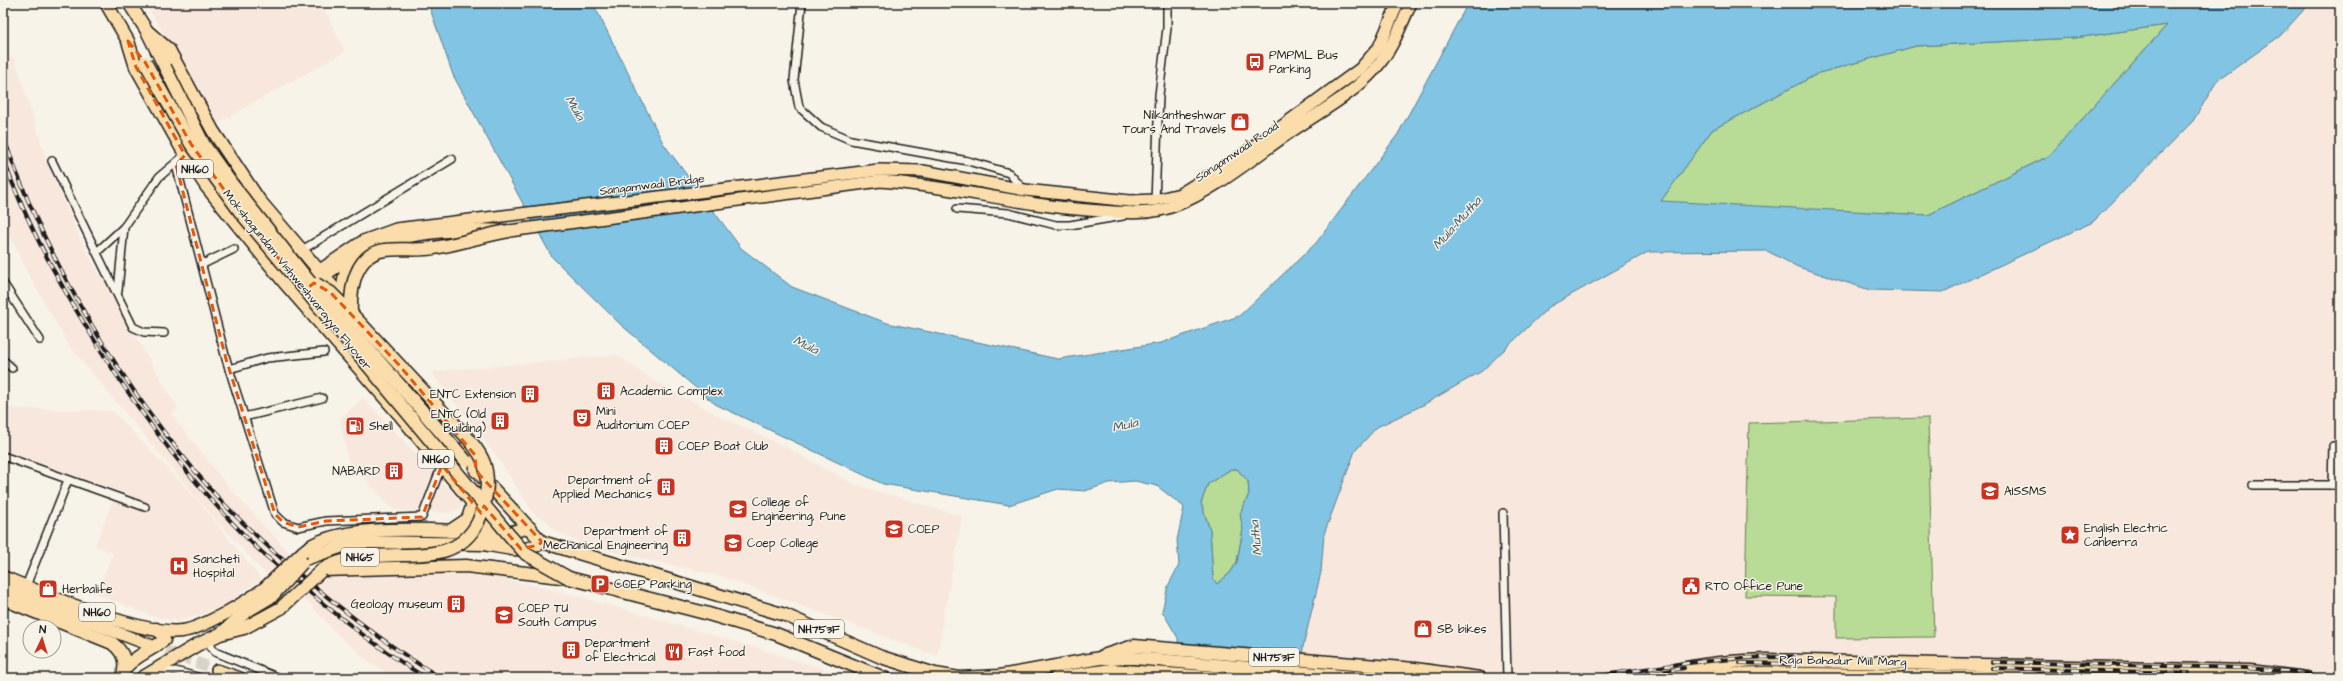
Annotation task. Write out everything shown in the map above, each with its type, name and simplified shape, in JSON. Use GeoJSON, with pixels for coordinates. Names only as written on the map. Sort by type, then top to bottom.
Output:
{"type":"FeatureCollection","features":[{"type":"Feature","properties":{"kind":"highway","name":"NH60"},"geometry":{"type":"LineString","coordinates":[[106,3],[128,41],[136,67],[186,155],[232,220],[301,288],[346,354],[442,465],[498,536]]}},
{"type":"Feature","properties":{"kind":"highway"},"geometry":{"type":"LineString","coordinates":[[129,3],[147,31],[169,50],[213,131],[259,200],[475,455],[476,471]]}},
{"type":"Feature","properties":{"kind":"highway","name":"Mokshagundam Vishweshvarayya Flyover"},"geometry":{"type":"LineString","coordinates":[[147,31],[204,145],[301,288],[542,542]]}},
{"type":"Feature","properties":{"kind":"highway","name":"Mokshagundam Vishweshvarayya Flyover"},"geometry":{"type":"LineString","coordinates":[[128,41],[145,62],[191,144],[241,214],[468,488],[526,554],[569,578]]}},
{"type":"Feature","properties":{"kind":"highway"},"geometry":{"type":"LineString","coordinates":[[351,313],[350,297],[358,269],[374,254],[384,250],[432,248],[509,231]]}},
{"type":"Feature","properties":{"kind":"highway"},"geometry":{"type":"LineString","coordinates":[[343,298],[342,284],[345,269],[351,259]]}},
{"type":"Feature","properties":{"kind":"highway","name":"Mokshagundam Vishweshvarayya Flyover"},"geometry":{"type":"LineString","coordinates":[[215,636],[244,628],[281,608],[322,570],[338,561],[362,556],[430,555],[445,552],[465,540],[473,532],[484,503],[487,486],[484,463],[465,436],[331,293],[301,288]]}},
{"type":"Feature","properties":{"kind":"highway"},"geometry":{"type":"LineString","coordinates":[[450,532],[468,519],[473,503]]}},
{"type":"Feature","properties":{"kind":"highway"},"geometry":{"type":"LineString","coordinates":[[484,544],[498,536],[529,527]]}},
{"type":"Feature","properties":{"kind":"highway","name":"NH60"},"geometry":{"type":"LineString","coordinates":[[3,577],[130,624],[156,629],[182,631],[194,627],[250,599],[269,592],[317,542],[365,531],[483,532],[498,536]]}},
{"type":"Feature","properties":{"kind":"highway"},"geometry":{"type":"LineString","coordinates":[[498,536],[510,548]]}},
{"type":"Feature","properties":{"kind":"highway"},"geometry":{"type":"LineString","coordinates":[[304,556],[346,545],[365,542],[484,544],[510,548],[529,548],[542,542]]}},
{"type":"Feature","properties":{"kind":"highway","name":"NH753F"},"geometry":{"type":"LineString","coordinates":[[542,542],[785,615],[881,657],[935,674],[960,678],[1000,676],[1134,652],[1415,669],[1480,678]]}},
{"type":"Feature","properties":{"kind":"highway","name":"Mokshagundam Vishweshvarayya Flyover"},"geometry":{"type":"LineString","coordinates":[[322,570],[466,566],[569,578],[705,613],[776,634],[881,677]]}},
{"type":"Feature","properties":{"kind":"highway"},"geometry":{"type":"LineString","coordinates":[[144,676],[215,636],[269,592]]}},
{"type":"Feature","properties":{"kind":"highway","name":"NH60"},"geometry":{"type":"LineString","coordinates":[[3,599],[112,643],[122,650],[124,673]]}},
{"type":"Feature","properties":{"kind":"highway"},"geometry":{"type":"LineString","coordinates":[[124,673],[131,661],[164,640],[163,634],[156,629]]}},
{"type":"Feature","properties":{"kind":"highway","name":"NH753F"},"geometry":{"type":"LineString","coordinates":[[1134,652],[1365,678]]}},
{"type":"Feature","properties":{"kind":"highway","name":"Raja Bahadur Mill Marg"},"geometry":{"type":"LineString","coordinates":[[1644,678],[1695,665],[1725,661],[1842,660],[2250,671],[2307,678]]}},
{"type":"Feature","properties":{"kind":"highway"},"geometry":{"type":"LineString","coordinates":[[2010,665],[2010,677]]}},
{"type":"Feature","properties":{"kind":"highway"},"geometry":{"type":"LineString","coordinates":[[1056,678],[1094,671],[1132,670],[1222,678]]}},
{"type":"Feature","properties":{"kind":"highway","name":"Raja Bahadur Mill Marg"},"geometry":{"type":"LineString","coordinates":[[1694,678],[1726,674],[1766,673],[2034,678]]}},
{"type":"Feature","properties":{"kind":"main road","name":"Sangamwadi Road"},"geometry":{"type":"LineString","coordinates":[[1025,190],[1130,202],[1155,200],[1180,194],[1230,164],[1325,97],[1360,69],[1379,47],[1398,3]]}},
{"type":"Feature","properties":{"kind":"main road","name":"Sangamwadi Road"},"geometry":{"type":"LineString","coordinates":[[1022,203],[1074,210],[1134,213],[1156,211],[1174,206],[1213,185],[1361,83],[1385,55],[1412,3]]}},
{"type":"Feature","properties":{"kind":"main road","name":"Sangamwadi Bridge"},"geometry":{"type":"LineString","coordinates":[[301,288],[366,244],[396,229],[879,170],[923,171],[1025,190]]}},
{"type":"Feature","properties":{"kind":"main road","name":"Sangamwadi Bridge"},"geometry":{"type":"LineString","coordinates":[[322,273],[351,259],[366,244],[486,228],[509,231],[852,184],[880,182],[918,184],[1022,203]]}},
{"type":"Feature","properties":{"kind":"main road"},"geometry":{"type":"LineString","coordinates":[[3,589],[150,645]]}},
{"type":"Feature","properties":{"kind":"main road"},"geometry":{"type":"LineString","coordinates":[[217,670],[240,678]]}},
{"type":"Feature","properties":{"kind":"street"},"geometry":{"type":"LineString","coordinates":[[802,3],[794,80],[799,106],[821,127],[851,140],[968,161],[1009,173],[1025,190]]}},
{"type":"Feature","properties":{"kind":"street"},"geometry":{"type":"LineString","coordinates":[[1156,211],[1155,200],[1159,103],[1167,28],[1167,3]]}},
{"type":"Feature","properties":{"kind":"street"},"geometry":{"type":"LineString","coordinates":[[97,252],[124,227],[159,177],[176,165],[186,155]]}},
{"type":"Feature","properties":{"kind":"street"},"geometry":{"type":"LineString","coordinates":[[302,250],[452,160]]}},
{"type":"Feature","properties":{"kind":"street"},"geometry":{"type":"LineString","coordinates":[[52,161],[118,292],[133,327],[138,331],[164,333]]}},
{"type":"Feature","properties":{"kind":"street"},"geometry":{"type":"LineString","coordinates":[[176,165],[229,368],[275,514],[283,522],[298,527],[326,521],[422,517],[442,465]]}},
{"type":"Feature","properties":{"kind":"street"},"geometry":{"type":"LineString","coordinates":[[957,209],[1008,213],[1056,225],[1070,225],[1134,213]]}},
{"type":"Feature","properties":{"kind":"street"},"geometry":{"type":"LineString","coordinates":[[118,292],[124,227]]}},
{"type":"Feature","properties":{"kind":"street"},"geometry":{"type":"LineString","coordinates":[[203,264],[234,249]]}},
{"type":"Feature","properties":{"kind":"street"},"geometry":{"type":"LineString","coordinates":[[3,283],[40,340]]}},
{"type":"Feature","properties":{"kind":"street"},"geometry":{"type":"LineString","coordinates":[[229,368],[267,358],[324,352]]}},
{"type":"Feature","properties":{"kind":"street"},"geometry":{"type":"LineString","coordinates":[[3,360],[12,368]]}},
{"type":"Feature","properties":{"kind":"street"},"geometry":{"type":"LineString","coordinates":[[244,417],[322,398]]}},
{"type":"Feature","properties":{"kind":"street"},"geometry":{"type":"LineString","coordinates":[[2253,485],[2336,485],[2334,446],[2340,446]]}},
{"type":"Feature","properties":{"kind":"street"},"geometry":{"type":"LineString","coordinates":[[3,456],[144,507]]}},
{"type":"Feature","properties":{"kind":"street"},"geometry":{"type":"LineString","coordinates":[[26,586],[68,480]]}},
{"type":"Feature","properties":{"kind":"street"},"geometry":{"type":"LineString","coordinates":[[1503,514],[1507,678]]}},
{"type":"Feature","properties":{"kind":"street"},"geometry":{"type":"LineString","coordinates":[[215,636],[211,647],[215,652],[279,678]]}},
{"type":"Feature","properties":{"kind":"street"},"geometry":{"type":"LineString","coordinates":[[144,676],[175,671],[201,678]]}},
{"type":"Feature","properties":{"kind":"highlighted area"},"geometry":{"type":"Polygon","coordinates":[[[128,41],[145,62],[191,144],[241,213],[305,290],[314,283],[331,293],[399,365],[475,455],[476,471],[542,542],[538,545],[521,549],[484,506],[481,513],[442,465],[422,517],[326,521],[298,527],[283,522],[275,514],[226,359],[176,165],[185,155],[136,67],[128,41]]]}},
{"type":"Feature","properties":{"kind":"shaded area"},"geometry":{"type":"Polygon","coordinates":[[[146,3],[227,3],[231,10],[246,3],[321,3],[345,52],[214,125],[146,3]]]}},
{"type":"Feature","properties":{"kind":"shaded area"},"geometry":{"type":"Polygon","coordinates":[[[1721,3],[2340,3],[2340,678],[1301,678],[1303,647],[1321,572],[1325,532],[1355,451],[1377,427],[1423,405],[1482,371],[1549,307],[1721,3]]]}},
{"type":"Feature","properties":{"kind":"shaded area"},"geometry":{"type":"Polygon","coordinates":[[[14,57],[47,162],[80,239],[178,409],[171,414],[231,490],[283,546],[319,576],[470,571],[574,595],[750,646],[853,678],[395,678],[368,661],[339,636],[309,603],[262,570],[203,505],[70,347],[27,272],[3,220],[3,60],[14,57]]]}},
{"type":"Feature","properties":{"kind":"shaded area","name":"College of Engineering, Pune"},"geometry":{"type":"Polygon","coordinates":[[[617,355],[651,379],[715,414],[791,450],[853,484],[962,516],[937,656],[721,576],[586,546],[554,530],[545,519],[535,515],[497,457],[431,372],[617,355]]]}},
{"type":"Feature","properties":{"kind":"shaded area"},"geometry":{"type":"Polygon","coordinates":[[[363,398],[462,503],[461,508],[449,513],[394,510],[348,460],[340,419],[363,398]]]}},
{"type":"Feature","properties":{"kind":"shaded area"},"geometry":{"type":"Polygon","coordinates":[[[3,408],[113,411],[200,503],[261,579],[226,603],[205,614],[178,621],[155,617],[97,594],[113,553],[95,546],[117,491],[3,450],[3,408]]]}},
{"type":"Feature","properties":{"kind":"green space"},"geometry":{"type":"Polygon","coordinates":[[[1768,3],[1956,3],[1888,7],[1768,3]]]}},
{"type":"Feature","properties":{"kind":"green space"},"geometry":{"type":"Polygon","coordinates":[[[1956,3],[2071,3],[2052,7],[1956,3]]]}},
{"type":"Feature","properties":{"kind":"green space"},"geometry":{"type":"Polygon","coordinates":[[[2167,25],[2049,156],[1928,215],[1660,202],[1712,130],[1819,73],[1916,46],[2075,38],[2167,25]]]}},
{"type":"Feature","properties":{"kind":"green space"},"geometry":{"type":"Polygon","coordinates":[[[1928,418],[1934,637],[1836,638],[1836,597],[1745,596],[1749,423],[1928,418]]]}},
{"type":"Feature","properties":{"kind":"green space"},"geometry":{"type":"Polygon","coordinates":[[[1231,469],[1237,469],[1248,481],[1249,494],[1240,514],[1243,529],[1237,562],[1230,573],[1217,585],[1213,578],[1210,530],[1201,503],[1208,484],[1231,469]]]}},
{"type":"Feature","properties":{"kind":"water"},"geometry":{"type":"Polygon","coordinates":[[[428,3],[593,3],[663,143],[741,248],[792,287],[887,323],[1058,359],[1161,343],[1239,316],[1316,243],[1398,134],[1468,3],[1769,3],[1888,7],[1956,3],[2052,7],[2071,3],[2310,3],[2280,36],[2217,81],[2193,121],[2093,222],[1943,292],[1870,290],[1798,267],[1767,251],[1648,252],[1549,307],[1482,371],[1423,405],[1377,427],[1355,451],[1324,534],[1321,572],[1303,647],[1301,678],[1178,678],[1178,638],[1162,611],[1168,586],[1179,565],[1177,540],[1184,507],[1157,486],[1135,481],[1109,483],[1085,491],[1058,489],[1009,505],[883,484],[715,404],[620,324],[552,257],[453,75],[428,3]],[[2167,25],[2075,38],[1916,46],[1819,73],[1712,130],[1661,201],[1928,215],[2049,156],[2167,25]],[[1231,469],[1208,484],[1201,503],[1210,530],[1213,578],[1217,584],[1230,573],[1237,562],[1243,529],[1240,514],[1249,494],[1248,481],[1237,469],[1231,469]]]}},
{"type":"Feature","properties":{"kind":"tunnel"},"geometry":{"type":"LineString","coordinates":[[150,645],[217,670]]}},
{"type":"Feature","properties":{"kind":"railway"},"geometry":{"type":"LineString","coordinates":[[3,136],[21,184],[65,278],[118,367],[179,451],[212,491],[234,514],[291,567],[370,630],[441,678]]}},
{"type":"Feature","properties":{"kind":"railway"},"geometry":{"type":"LineString","coordinates":[[3,158],[31,226],[53,270],[77,312],[145,417],[185,470],[230,520],[266,556],[351,626],[395,658],[426,678]]}},
{"type":"Feature","properties":{"kind":"railway"},"geometry":{"type":"LineString","coordinates":[[1586,678],[1715,660],[1794,657]]}},
{"type":"Feature","properties":{"kind":"railway"},"geometry":{"type":"LineString","coordinates":[[1992,662],[2245,668],[2296,672],[2328,678]]}},
{"type":"Feature","properties":{"kind":"railway"},"geometry":{"type":"LineString","coordinates":[[1740,663],[1794,664]]}},
{"type":"Feature","properties":{"kind":"railway"},"geometry":{"type":"LineString","coordinates":[[1624,678],[1684,668]]}},
{"type":"Feature","properties":{"kind":"railway"},"geometry":{"type":"LineString","coordinates":[[1992,668],[2188,673]]}},
{"type":"Feature","properties":{"kind":"place","name":"PMPML Bus Parking"},"geometry":{"type":"Point","coordinates":[1255,62]}},
{"type":"Feature","properties":{"kind":"place","name":"Nilkantheshwar Tours And Travels"},"geometry":{"type":"Point","coordinates":[1240,122]}},
{"type":"Feature","properties":{"kind":"place","name":"Academic Complex"},"geometry":{"type":"Point","coordinates":[606,391]}},
{"type":"Feature","properties":{"kind":"place","name":"ENTC Extension"},"geometry":{"type":"Point","coordinates":[530,394]}},
{"type":"Feature","properties":{"kind":"place","name":"Mini Auditorium COEP"},"geometry":{"type":"Point","coordinates":[582,418]}},
{"type":"Feature","properties":{"kind":"place","name":"ENTC (Old Building)"},"geometry":{"type":"Point","coordinates":[500,421]}},
{"type":"Feature","properties":{"kind":"place","name":"Shell"},"geometry":{"type":"Point","coordinates":[355,426]}},
{"type":"Feature","properties":{"kind":"place","name":"COEP Boat Club"},"geometry":{"type":"Point","coordinates":[664,446]}},
{"type":"Feature","properties":{"kind":"place","name":"NABARD"},"geometry":{"type":"Point","coordinates":[394,471]}},
{"type":"Feature","properties":{"kind":"place","name":"Department of Applied Mechanics"},"geometry":{"type":"Point","coordinates":[666,487]}},
{"type":"Feature","properties":{"kind":"place","name":"AISSMS"},"geometry":{"type":"Point","coordinates":[1990,491]}},
{"type":"Feature","properties":{"kind":"place","name":"College of Engineering, Pune"},"geometry":{"type":"Point","coordinates":[738,509]}},
{"type":"Feature","properties":{"kind":"place","name":"COEP"},"geometry":{"type":"Point","coordinates":[894,529]}},
{"type":"Feature","properties":{"kind":"place","name":"English Electric Canberra"},"geometry":{"type":"Point","coordinates":[2070,535]}},
{"type":"Feature","properties":{"kind":"place","name":"Department of Mechanical Engineering"},"geometry":{"type":"Point","coordinates":[682,538]}},
{"type":"Feature","properties":{"kind":"place","name":"Coep College"},"geometry":{"type":"Point","coordinates":[733,543]}},
{"type":"Feature","properties":{"kind":"place","name":"Sancheti Hospital"},"geometry":{"type":"Point","coordinates":[179,566]}},
{"type":"Feature","properties":{"kind":"place","name":"COEP Parking"},"geometry":{"type":"Point","coordinates":[600,584]}},
{"type":"Feature","properties":{"kind":"place","name":"RTO Office Pune"},"geometry":{"type":"Point","coordinates":[1691,586]}},
{"type":"Feature","properties":{"kind":"place","name":"Herbalife"},"geometry":{"type":"Point","coordinates":[48,589]}},
{"type":"Feature","properties":{"kind":"place","name":"Geology museum"},"geometry":{"type":"Point","coordinates":[456,604]}},
{"type":"Feature","properties":{"kind":"place","name":"COEP TU South Campus"},"geometry":{"type":"Point","coordinates":[504,615]}},
{"type":"Feature","properties":{"kind":"place","name":"SB bikes"},"geometry":{"type":"Point","coordinates":[1423,629]}},
{"type":"Feature","properties":{"kind":"place","name":"Department of Electrical"},"geometry":{"type":"Point","coordinates":[571,650]}},
{"type":"Feature","properties":{"kind":"place","name":"Fast food"},"geometry":{"type":"Point","coordinates":[674,652]}},
{"type":"Feature","properties":{"kind":"water label","name":"Mula"},"geometry":{"type":"Point","coordinates":[575,108]}},
{"type":"Feature","properties":{"kind":"water label","name":"Mula-Mutha"},"geometry":{"type":"Point","coordinates":[1457,223]}},
{"type":"Feature","properties":{"kind":"water label","name":"Mula"},"geometry":{"type":"Point","coordinates":[806,345]}},
{"type":"Feature","properties":{"kind":"water label","name":"Mula"},"geometry":{"type":"Point","coordinates":[1125,425]}},
{"type":"Feature","properties":{"kind":"water label","name":"Mutha"},"geometry":{"type":"Point","coordinates":[1256,538]}}]}
